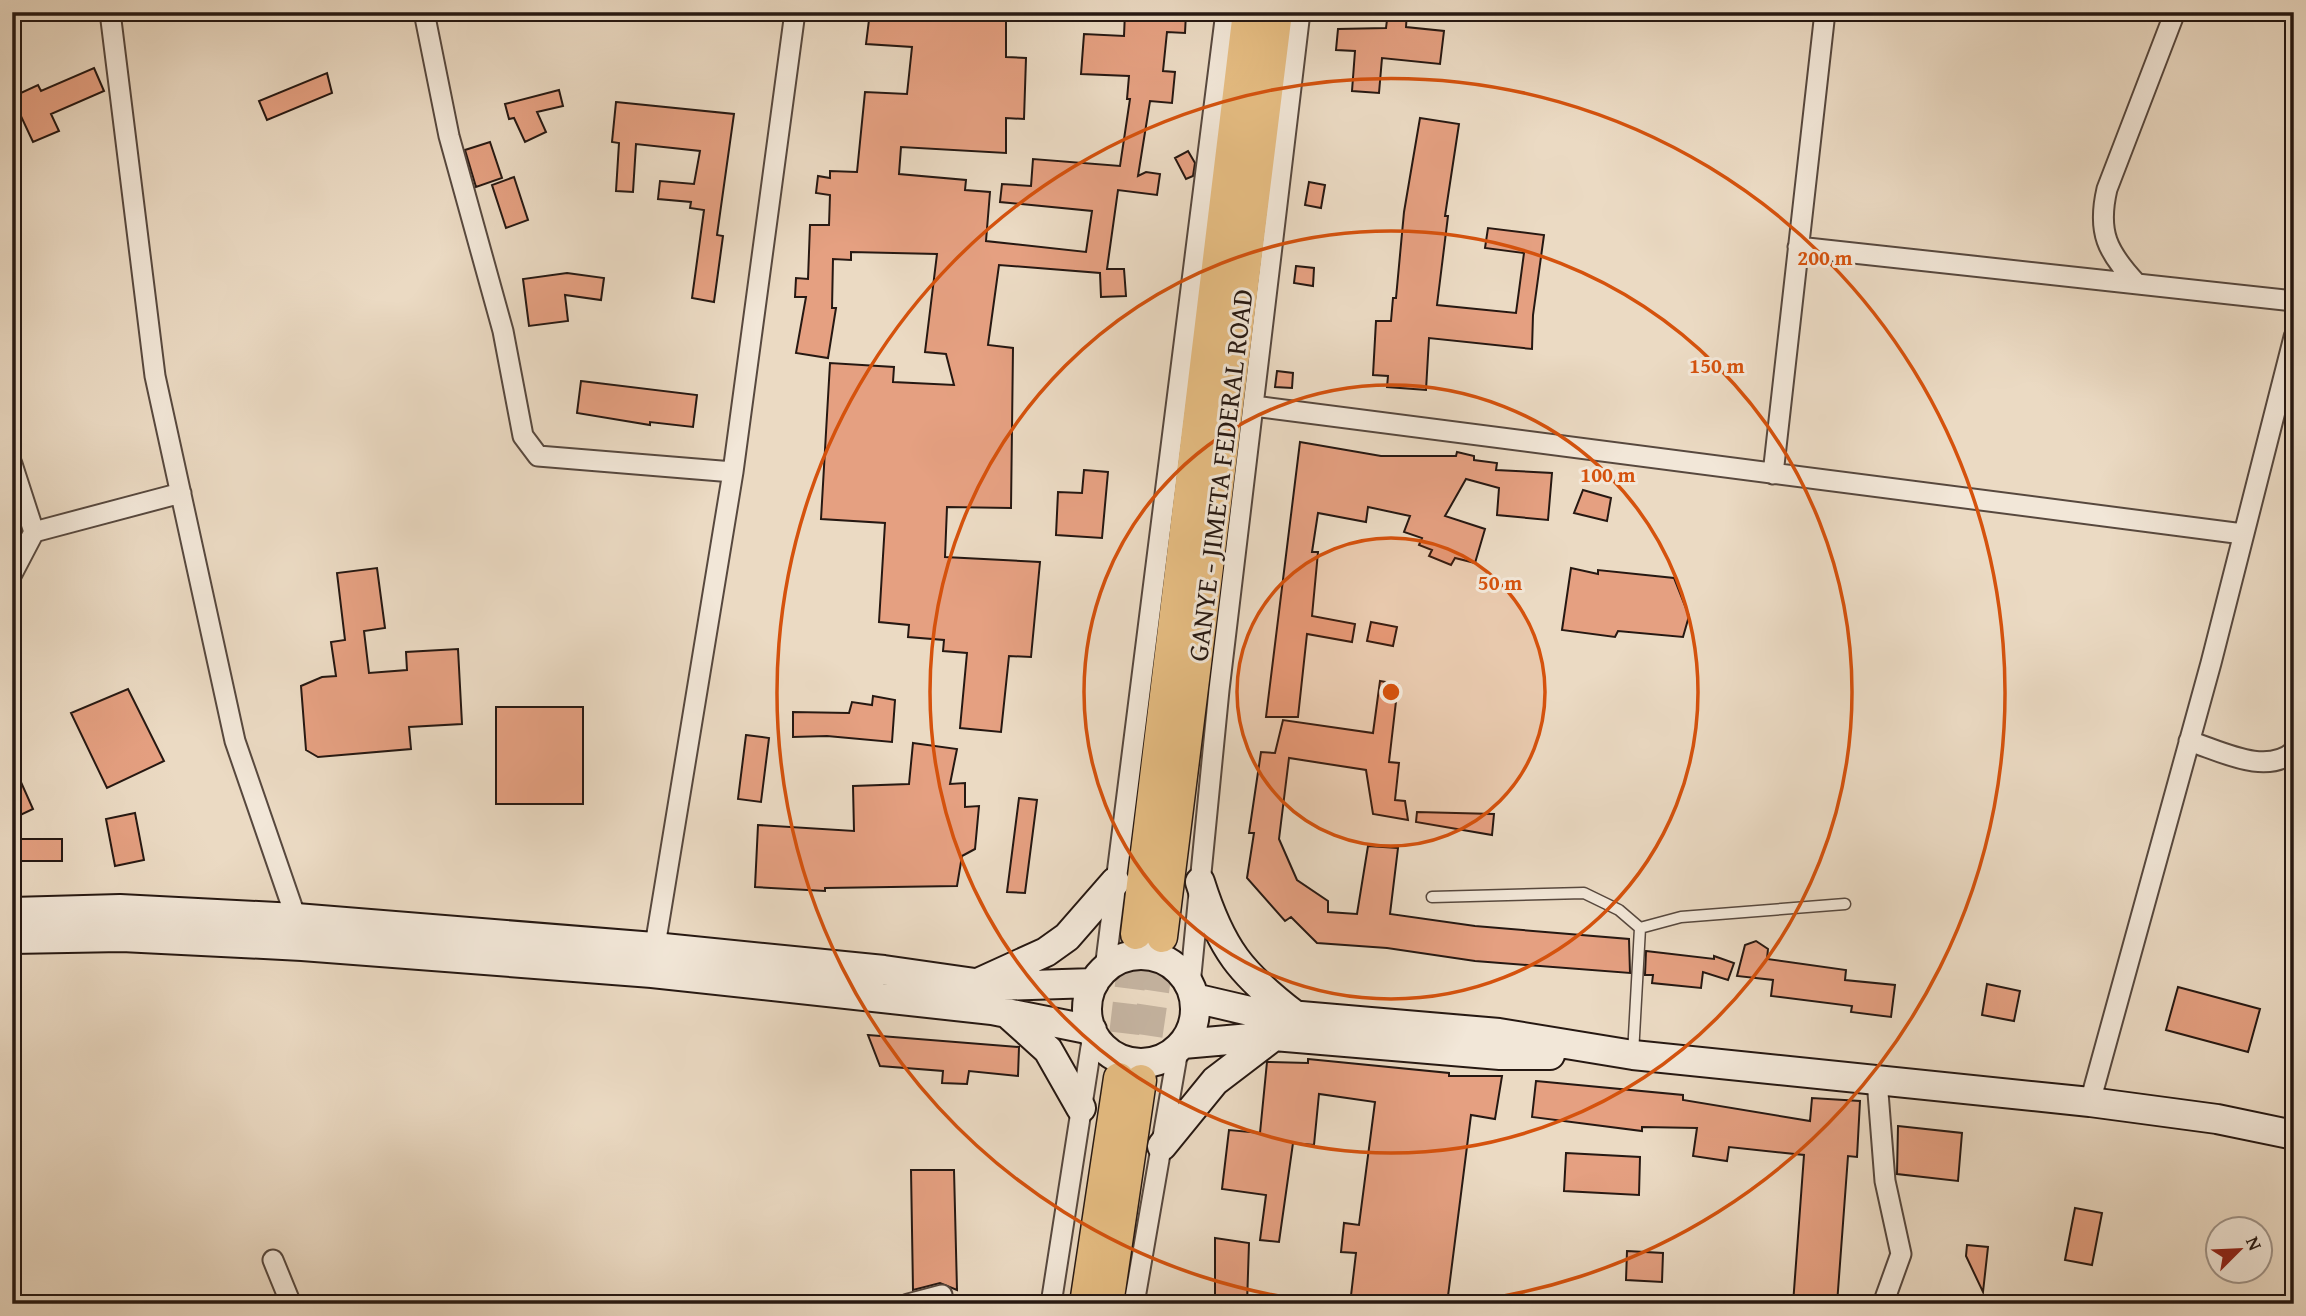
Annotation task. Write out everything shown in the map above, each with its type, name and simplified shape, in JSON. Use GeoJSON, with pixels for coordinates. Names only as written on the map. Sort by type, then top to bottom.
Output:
{"type":"FeatureCollection","features":[{"type":"Feature","properties":{"kind":"main road","name":"GANYE - JIMETA FEDERAL ROAD"},"geometry":{"type":"LineString","coordinates":[[1248,12],[1149,936],[1277,12]]}},
{"type":"Feature","properties":{"kind":"main road"},"geometry":{"type":"LineString","coordinates":[[977,983],[1046,952],[1067,937],[1115,882]]}},
{"type":"Feature","properties":{"kind":"main road"},"geometry":{"type":"LineString","coordinates":[[1200,882],[1213,924],[1235,960],[1256,985],[1296,1016]]}},
{"type":"Feature","properties":{"kind":"main road"},"geometry":{"type":"LineString","coordinates":[[12,912],[120,909],[296,918],[653,960],[1007,1013],[1092,1032]]}},
{"type":"Feature","properties":{"kind":"main road"},"geometry":{"type":"LineString","coordinates":[[12,939],[122,937],[884,970],[1021,987],[1099,976],[1130,956],[1158,957],[1182,973],[1192,991],[1193,1026],[1180,1047]]}},
{"type":"Feature","properties":{"kind":"main road"},"geometry":{"type":"LineString","coordinates":[[1099,976],[1087,1006],[1092,1032],[1112,1055],[1132,1063],[1153,1063],[1180,1047],[1274,1036],[1500,1055],[1633,1055]]}},
{"type":"Feature","properties":{"kind":"main road"},"geometry":{"type":"LineString","coordinates":[[1192,991],[1243,1010],[1499,1033],[1633,1055],[2090,1102],[2217,1119],[2294,1135]]}},
{"type":"Feature","properties":{"kind":"main road"},"geometry":{"type":"LineString","coordinates":[[1007,1013],[1048,1050],[1082,1108]]}},
{"type":"Feature","properties":{"kind":"main road"},"geometry":{"type":"LineString","coordinates":[[1161,1146],[1215,1081],[1274,1036]]}},
{"type":"Feature","properties":{"kind":"main road"},"geometry":{"type":"LineString","coordinates":[[1085,1304],[1130,1079],[1108,1304]]}},
{"type":"Feature","properties":{"kind":"street"},"geometry":{"type":"LineString","coordinates":[[110,12],[155,376],[235,741],[296,918]]}},
{"type":"Feature","properties":{"kind":"street"},"geometry":{"type":"LineString","coordinates":[[424,12],[449,136],[503,331],[523,436],[538,456],[733,472]]}},
{"type":"Feature","properties":{"kind":"street"},"geometry":{"type":"LineString","coordinates":[[653,960],[733,472],[794,12]]}},
{"type":"Feature","properties":{"kind":"street"},"geometry":{"type":"LineString","coordinates":[[1099,976],[1115,882],[1226,12]]}},
{"type":"Feature","properties":{"kind":"street"},"geometry":{"type":"LineString","coordinates":[[1192,991],[1219,690],[1300,12]]}},
{"type":"Feature","properties":{"kind":"street"},"geometry":{"type":"LineString","coordinates":[[1773,474],[1825,12]]}},
{"type":"Feature","properties":{"kind":"street"},"geometry":{"type":"LineString","coordinates":[[2137,284],[2117,263],[2105,240],[2102,211],[2107,189],[2175,12]]}},
{"type":"Feature","properties":{"kind":"street"},"geometry":{"type":"LineString","coordinates":[[1798,247],[2294,301]]}},
{"type":"Feature","properties":{"kind":"street"},"geometry":{"type":"LineString","coordinates":[[2090,1102],[2189,741],[2294,337]]}},
{"type":"Feature","properties":{"kind":"street"},"geometry":{"type":"LineString","coordinates":[[1254,406],[2243,534]]}},
{"type":"Feature","properties":{"kind":"street"},"geometry":{"type":"LineString","coordinates":[[12,464],[34,532],[12,574]]}},
{"type":"Feature","properties":{"kind":"street"},"geometry":{"type":"LineString","coordinates":[[34,532],[181,493]]}},
{"type":"Feature","properties":{"kind":"street"},"geometry":{"type":"LineString","coordinates":[[2189,741],[2264,764],[2284,760],[2294,751]]}},
{"type":"Feature","properties":{"kind":"street"},"geometry":{"type":"LineString","coordinates":[[1051,1304],[1092,1032]]}},
{"type":"Feature","properties":{"kind":"street"},"geometry":{"type":"LineString","coordinates":[[1134,1304],[1180,1047]]}},
{"type":"Feature","properties":{"kind":"street"},"geometry":{"type":"LineString","coordinates":[[1877,1080],[1885,1181],[1901,1254],[1883,1304]]}},
{"type":"Feature","properties":{"kind":"street"},"geometry":{"type":"LineString","coordinates":[[273,1260],[291,1304]]}},
{"type":"Feature","properties":{"kind":"street"},"geometry":{"type":"LineString","coordinates":[[908,1304],[942,1295]]}},
{"type":"Feature","properties":{"kind":"lane"},"geometry":{"type":"LineString","coordinates":[[1432,897],[1584,893],[1619,910],[1640,928]]}},
{"type":"Feature","properties":{"kind":"lane"},"geometry":{"type":"LineString","coordinates":[[1640,928],[1681,917],[1845,904]]}},
{"type":"Feature","properties":{"kind":"lane"},"geometry":{"type":"LineString","coordinates":[[1633,1055],[1640,928]]}},
{"type":"Feature","properties":{"kind":"building"},"geometry":{"type":"Polygon","coordinates":[[[870,12],[1006,12],[1006,57],[1026,58],[1024,119],[1006,118],[1006,153],[901,147],[899,174],[966,180],[965,190],[990,192],[986,241],[1086,252],[1092,211],[1000,202],[1002,184],[1031,186],[1033,159],[1120,166],[1130,99],[1127,99],[1129,76],[1081,74],[1084,34],[1124,36],[1125,12],[1186,13],[1185,33],[1167,32],[1163,71],[1175,72],[1172,103],[1150,101],[1138,176],[1146,172],[1160,174],[1157,195],[1118,190],[1107,269],[1124,269],[1126,296],[1101,297],[1100,273],[999,265],[988,345],[1013,348],[1011,508],[947,507],[945,557],[1040,562],[1031,657],[1009,656],[1001,732],[960,728],[967,653],[943,651],[944,640],[908,637],[909,625],[879,622],[885,523],[821,519],[830,363],[894,367],[893,382],[954,385],[946,354],[925,352],[937,254],[851,252],[851,260],[833,259],[832,308],[836,308],[828,358],[796,353],[806,297],[795,297],[796,278],[808,279],[810,225],[829,225],[830,195],[816,193],[818,176],[830,178],[830,171],[857,172],[865,92],[907,94],[912,47],[866,44],[870,12]]]}},
{"type":"Feature","properties":{"kind":"building"},"geometry":{"type":"Polygon","coordinates":[[[1388,12],[1407,12],[1406,27],[1444,31],[1440,64],[1382,58],[1379,93],[1352,91],[1355,51],[1336,50],[1338,29],[1386,28],[1388,12]]]}},
{"type":"Feature","properties":{"kind":"building"},"geometry":{"type":"Polygon","coordinates":[[[94,68],[104,91],[51,114],[59,131],[33,142],[12,97],[38,85],[41,91],[94,68]]]}},
{"type":"Feature","properties":{"kind":"building"},"geometry":{"type":"Polygon","coordinates":[[[327,73],[332,93],[267,120],[259,101],[327,73]]]}},
{"type":"Feature","properties":{"kind":"building"},"geometry":{"type":"Polygon","coordinates":[[[559,90],[563,106],[537,112],[546,132],[525,142],[514,118],[509,119],[505,104],[559,90]]]}},
{"type":"Feature","properties":{"kind":"building"},"geometry":{"type":"Polygon","coordinates":[[[616,102],[734,114],[717,235],[723,236],[714,302],[692,298],[704,210],[690,208],[691,202],[658,199],[660,181],[694,184],[700,151],[636,144],[633,192],[616,191],[619,143],[612,142],[616,102]]]}},
{"type":"Feature","properties":{"kind":"building"},"geometry":{"type":"Polygon","coordinates":[[[1420,118],[1459,124],[1445,216],[1448,216],[1437,305],[1516,313],[1524,253],[1485,248],[1488,228],[1544,235],[1533,315],[1532,349],[1429,338],[1426,390],[1387,387],[1388,376],[1373,375],[1376,321],[1391,321],[1393,298],[1396,298],[1404,212],[1420,118]]]}},
{"type":"Feature","properties":{"kind":"building"},"geometry":{"type":"Polygon","coordinates":[[[490,142],[502,178],[476,187],[465,150],[490,142]]]}},
{"type":"Feature","properties":{"kind":"building"},"geometry":{"type":"Polygon","coordinates":[[[1188,151],[1195,163],[1193,176],[1186,179],[1175,158],[1188,151]]]}},
{"type":"Feature","properties":{"kind":"building"},"geometry":{"type":"Polygon","coordinates":[[[514,177],[528,220],[506,228],[492,185],[514,177]]]}},
{"type":"Feature","properties":{"kind":"building"},"geometry":{"type":"Polygon","coordinates":[[[1309,182],[1325,185],[1321,208],[1305,205],[1309,182]]]}},
{"type":"Feature","properties":{"kind":"building"},"geometry":{"type":"Polygon","coordinates":[[[1296,266],[1314,268],[1313,286],[1294,283],[1296,266]]]}},
{"type":"Feature","properties":{"kind":"building"},"geometry":{"type":"Polygon","coordinates":[[[567,273],[604,278],[601,300],[565,295],[568,321],[529,326],[523,279],[567,273]]]}},
{"type":"Feature","properties":{"kind":"building"},"geometry":{"type":"Polygon","coordinates":[[[1277,371],[1293,373],[1292,388],[1275,387],[1277,371]]]}},
{"type":"Feature","properties":{"kind":"building"},"geometry":{"type":"Polygon","coordinates":[[[581,381],[697,395],[693,427],[650,422],[650,425],[577,413],[581,381]]]}},
{"type":"Feature","properties":{"kind":"building"},"geometry":{"type":"Polygon","coordinates":[[[1300,442],[1381,456],[1456,456],[1457,452],[1474,456],[1474,460],[1497,463],[1496,470],[1552,473],[1548,520],[1497,515],[1499,488],[1466,479],[1445,516],[1485,529],[1475,563],[1455,558],[1451,565],[1429,556],[1432,550],[1419,545],[1422,538],[1404,532],[1410,516],[1368,507],[1366,522],[1318,513],[1312,552],[1318,552],[1312,616],[1355,624],[1352,642],[1307,634],[1298,717],[1266,717],[1300,442]]]}},
{"type":"Feature","properties":{"kind":"building"},"geometry":{"type":"Polygon","coordinates":[[[1084,470],[1108,472],[1102,538],[1056,535],[1058,492],[1082,493],[1084,470]]]}},
{"type":"Feature","properties":{"kind":"building"},"geometry":{"type":"Polygon","coordinates":[[[1583,490],[1611,498],[1607,521],[1574,513],[1583,490]]]}},
{"type":"Feature","properties":{"kind":"building"},"geometry":{"type":"Polygon","coordinates":[[[377,568],[385,628],[364,631],[369,673],[407,670],[406,652],[458,649],[462,724],[409,727],[411,749],[318,757],[306,750],[301,686],[322,677],[336,676],[331,642],[345,640],[337,573],[377,568]]]}},
{"type":"Feature","properties":{"kind":"building"},"geometry":{"type":"Polygon","coordinates":[[[1571,568],[1598,574],[1598,570],[1674,578],[1689,616],[1683,637],[1618,631],[1615,637],[1562,630],[1571,568]]]}},
{"type":"Feature","properties":{"kind":"building"},"geometry":{"type":"Polygon","coordinates":[[[1371,622],[1397,627],[1393,646],[1367,641],[1371,622]]]}},
{"type":"Feature","properties":{"kind":"building"},"geometry":{"type":"Polygon","coordinates":[[[1380,681],[1398,684],[1389,762],[1399,763],[1395,800],[1405,801],[1408,820],[1373,814],[1366,770],[1289,758],[1279,839],[1297,880],[1328,901],[1328,912],[1357,914],[1368,846],[1398,848],[1390,914],[1475,926],[1629,939],[1630,973],[1475,961],[1387,948],[1317,943],[1291,917],[1285,921],[1247,878],[1254,833],[1249,833],[1261,752],[1275,753],[1283,720],[1373,733],[1380,681]]]}},
{"type":"Feature","properties":{"kind":"building"},"geometry":{"type":"Polygon","coordinates":[[[128,689],[164,761],[107,788],[71,713],[128,689]]]}},
{"type":"Feature","properties":{"kind":"building"},"geometry":{"type":"Polygon","coordinates":[[[873,696],[895,700],[892,742],[827,736],[793,737],[793,712],[849,713],[852,702],[872,705],[873,696]]]}},
{"type":"Feature","properties":{"kind":"building"},"geometry":{"type":"Polygon","coordinates":[[[496,707],[583,707],[583,804],[496,804],[496,707]]]}},
{"type":"Feature","properties":{"kind":"building"},"geometry":{"type":"Polygon","coordinates":[[[746,735],[769,738],[761,802],[738,799],[746,735]]]}},
{"type":"Feature","properties":{"kind":"building"},"geometry":{"type":"Polygon","coordinates":[[[913,743],[957,749],[950,784],[965,783],[965,807],[979,806],[975,849],[962,856],[957,886],[825,888],[825,891],[755,887],[758,825],[854,831],[853,786],[909,784],[913,743]]]}},
{"type":"Feature","properties":{"kind":"building"},"geometry":{"type":"Polygon","coordinates":[[[12,762],[33,809],[12,819],[12,762]]]}},
{"type":"Feature","properties":{"kind":"building"},"geometry":{"type":"Polygon","coordinates":[[[1019,798],[1037,800],[1025,893],[1007,892],[1019,798]]]}},
{"type":"Feature","properties":{"kind":"building"},"geometry":{"type":"Polygon","coordinates":[[[1417,812],[1494,814],[1492,835],[1416,822],[1417,812]]]}},
{"type":"Feature","properties":{"kind":"building"},"geometry":{"type":"Polygon","coordinates":[[[135,813],[144,860],[115,866],[106,819],[135,813]]]}},
{"type":"Feature","properties":{"kind":"building"},"geometry":{"type":"Polygon","coordinates":[[[12,839],[62,839],[62,861],[12,861],[12,839]]]}},
{"type":"Feature","properties":{"kind":"building"},"geometry":{"type":"Polygon","coordinates":[[[1756,941],[1768,949],[1767,959],[1846,970],[1845,980],[1895,985],[1891,1017],[1851,1012],[1852,1006],[1771,996],[1773,980],[1737,976],[1745,945],[1756,941]]]}},
{"type":"Feature","properties":{"kind":"building"},"geometry":{"type":"Polygon","coordinates":[[[1646,951],[1714,959],[1714,956],[1734,963],[1728,980],[1703,972],[1701,988],[1652,983],[1653,975],[1645,975],[1646,951]]]}},
{"type":"Feature","properties":{"kind":"building"},"geometry":{"type":"Polygon","coordinates":[[[1987,984],[2020,991],[2014,1021],[1982,1015],[1987,984]]]}},
{"type":"Feature","properties":{"kind":"building"},"geometry":{"type":"Polygon","coordinates":[[[2178,987],[2260,1009],[2248,1052],[2166,1030],[2178,987]]]}},
{"type":"Feature","properties":{"kind":"building"},"geometry":{"type":"Polygon","coordinates":[[[868,1035],[1019,1047],[1018,1076],[969,1071],[967,1084],[942,1083],[943,1071],[880,1066],[868,1035]]]}},
{"type":"Feature","properties":{"kind":"building"},"geometry":{"type":"Polygon","coordinates":[[[1308,1059],[1449,1073],[1449,1076],[1502,1076],[1495,1119],[1471,1115],[1447,1304],[1350,1304],[1356,1253],[1341,1252],[1344,1223],[1359,1225],[1375,1102],[1319,1094],[1314,1145],[1293,1143],[1279,1242],[1260,1240],[1266,1195],[1222,1189],[1229,1130],[1260,1133],[1267,1062],[1308,1063],[1308,1059]]]}},
{"type":"Feature","properties":{"kind":"building"},"geometry":{"type":"Polygon","coordinates":[[[1536,1081],[1683,1095],[1683,1100],[1810,1121],[1812,1098],[1860,1101],[1857,1157],[1848,1156],[1837,1304],[1793,1304],[1804,1155],[1729,1147],[1727,1161],[1693,1156],[1697,1128],[1642,1127],[1642,1131],[1532,1117],[1536,1081]]]}},
{"type":"Feature","properties":{"kind":"building"},"geometry":{"type":"Polygon","coordinates":[[[1898,1126],[1962,1133],[1958,1181],[1897,1174],[1898,1126]]]}},
{"type":"Feature","properties":{"kind":"building"},"geometry":{"type":"Polygon","coordinates":[[[1566,1153],[1640,1157],[1639,1195],[1564,1191],[1566,1153]]]}},
{"type":"Feature","properties":{"kind":"building"},"geometry":{"type":"Polygon","coordinates":[[[911,1170],[954,1170],[957,1290],[940,1283],[913,1290],[911,1170]]]}},
{"type":"Feature","properties":{"kind":"building"},"geometry":{"type":"Polygon","coordinates":[[[2075,1208],[2102,1213],[2092,1265],[2065,1260],[2075,1208]]]}},
{"type":"Feature","properties":{"kind":"building"},"geometry":{"type":"Polygon","coordinates":[[[1215,1238],[1249,1243],[1247,1304],[1215,1304],[1215,1238]]]}},
{"type":"Feature","properties":{"kind":"building"},"geometry":{"type":"Polygon","coordinates":[[[1967,1245],[1988,1247],[1983,1292],[1966,1256],[1967,1245]]]}},
{"type":"Feature","properties":{"kind":"building"},"geometry":{"type":"Polygon","coordinates":[[[1627,1251],[1663,1253],[1662,1282],[1626,1280],[1627,1251]]]}},
{"type":"Feature","properties":{"kind":"tunnel"},"geometry":{"type":"LineString","coordinates":[[1119,1078],[1136,934]]}},
{"type":"Feature","properties":{"kind":"tunnel"},"geometry":{"type":"LineString","coordinates":[[1141,1080],[1162,937]]}}]}
